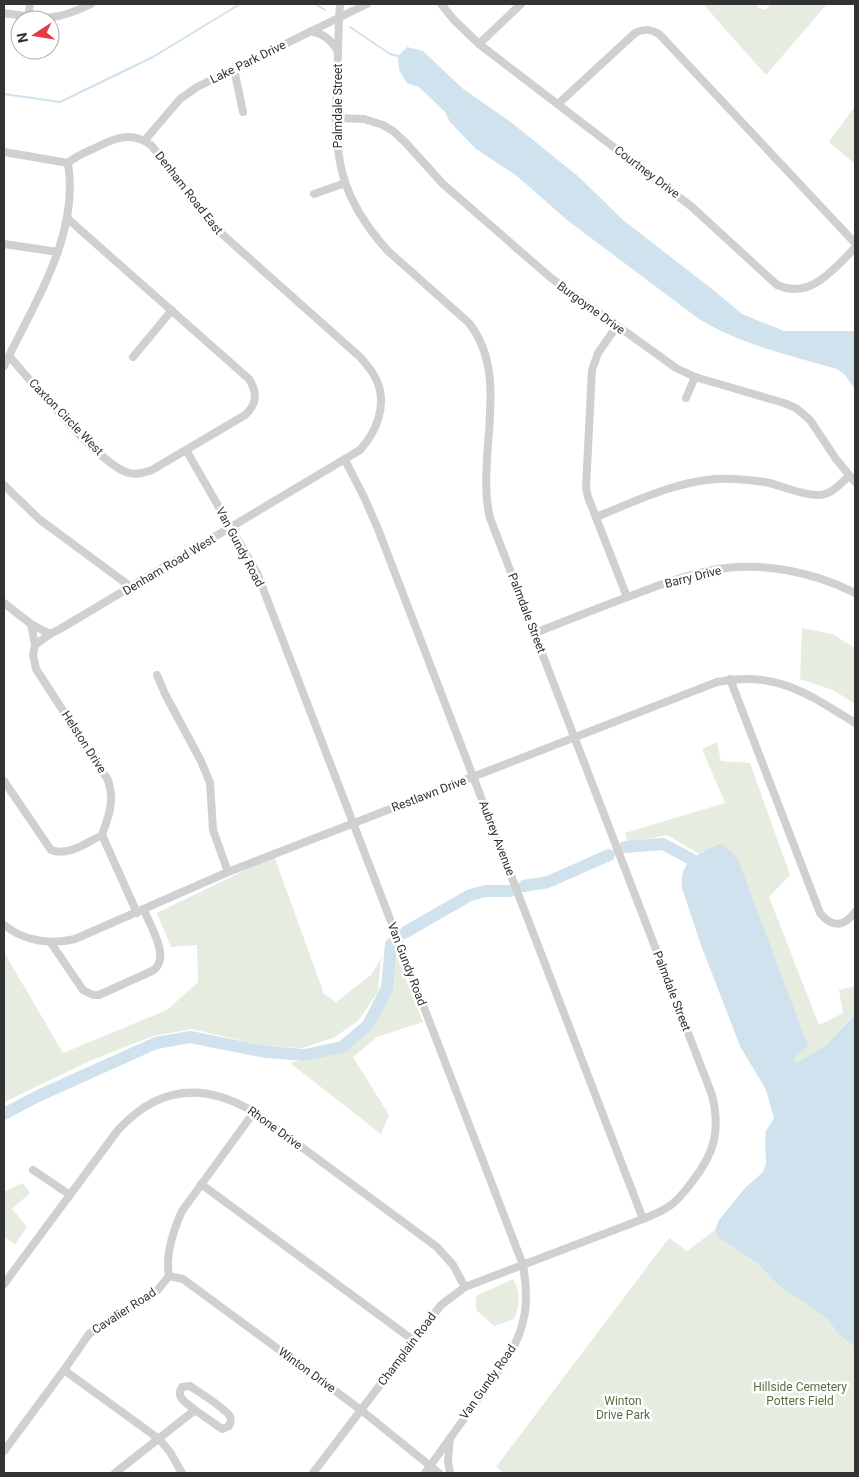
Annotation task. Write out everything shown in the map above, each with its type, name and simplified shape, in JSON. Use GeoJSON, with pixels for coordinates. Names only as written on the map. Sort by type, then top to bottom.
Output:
{"type":"FeatureCollection","features":[{"type":"Feature","properties":{"kind":"street"},"geometry":{"type":"LineString","coordinates":[[60,17],[91,4]]}},
{"type":"Feature","properties":{"kind":"street","name":"Palmdale Street"},"geometry":{"type":"LineString","coordinates":[[340,4],[336,137],[338,156],[345,183],[357,210],[377,239],[469,323],[485,351],[490,373],[486,488],[488,508],[712,1095],[715,1108],[715,1140],[701,1170],[676,1201],[661,1212],[643,1219]]}},
{"type":"Feature","properties":{"kind":"street","name":"Lake Park Drive"},"geometry":{"type":"LineString","coordinates":[[145,140],[187,93],[367,4]]}},
{"type":"Feature","properties":{"kind":"street","name":"Courtney Drive"},"geometry":{"type":"LineString","coordinates":[[441,4],[478,44],[692,207],[777,285],[793,289],[810,287],[819,282],[855,248]]}},
{"type":"Feature","properties":{"kind":"street"},"geometry":{"type":"LineString","coordinates":[[478,44],[521,4]]}},
{"type":"Feature","properties":{"kind":"street"},"geometry":{"type":"LineString","coordinates":[[558,104],[635,33],[647,29],[659,34],[855,243]]}},
{"type":"Feature","properties":{"kind":"street"},"geometry":{"type":"LineString","coordinates":[[311,31],[327,37],[338,51]]}},
{"type":"Feature","properties":{"kind":"street"},"geometry":{"type":"LineString","coordinates":[[234,69],[243,112]]}},
{"type":"Feature","properties":{"kind":"street","name":"Burgoyne Drive"},"geometry":{"type":"LineString","coordinates":[[336,118],[364,119],[383,125],[393,131],[444,184],[551,278],[676,368],[695,377],[796,408],[810,420],[836,460],[852,479]]}},
{"type":"Feature","properties":{"kind":"street","name":"Denham Road East"},"geometry":{"type":"LineString","coordinates":[[68,163],[75,157],[119,137],[128,136],[145,140],[152,146],[213,226],[366,364],[377,381],[380,390],[378,421]]}},
{"type":"Feature","properties":{"kind":"street"},"geometry":{"type":"LineString","coordinates":[[4,152],[68,163],[71,177],[68,219],[58,252],[4,366]]}},
{"type":"Feature","properties":{"kind":"street"},"geometry":{"type":"LineString","coordinates":[[314,194],[345,183]]}},
{"type":"Feature","properties":{"kind":"street"},"geometry":{"type":"LineString","coordinates":[[68,219],[172,310],[134,357]]}},
{"type":"Feature","properties":{"kind":"street"},"geometry":{"type":"LineString","coordinates":[[4,244],[58,252]]}},
{"type":"Feature","properties":{"kind":"street","name":"Caxton Circle West"},"geometry":{"type":"LineString","coordinates":[[9,356],[84,439],[103,456],[129,473],[143,473],[152,470],[245,415],[252,408],[255,400],[254,386],[249,379],[172,310]]}},
{"type":"Feature","properties":{"kind":"street"},"geometry":{"type":"LineString","coordinates":[[617,326],[598,353],[592,370],[586,488],[627,597]]}},
{"type":"Feature","properties":{"kind":"street"},"geometry":{"type":"LineString","coordinates":[[686,398],[695,377]]}},
{"type":"Feature","properties":{"kind":"street","name":"Denham Road West"},"geometry":{"type":"LineString","coordinates":[[50,634],[345,460],[360,450],[368,441],[378,421]]}},
{"type":"Feature","properties":{"kind":"street","name":"Van Gundy Road"},"geometry":{"type":"LineString","coordinates":[[186,450],[257,573],[523,1265],[527,1297],[526,1310],[515,1344],[509,1356],[425,1473]]}},
{"type":"Feature","properties":{"kind":"street","name":"Aubrey Avenue"},"geometry":{"type":"LineString","coordinates":[[345,460],[378,529],[643,1219]]}},
{"type":"Feature","properties":{"kind":"street"},"geometry":{"type":"LineString","coordinates":[[596,517],[663,490],[716,479],[767,483],[818,496],[831,492],[852,479]]}},
{"type":"Feature","properties":{"kind":"street"},"geometry":{"type":"LineString","coordinates":[[4,485],[39,519],[131,587]]}},
{"type":"Feature","properties":{"kind":"street","name":"Barry Drive"},"geometry":{"type":"LineString","coordinates":[[535,633],[677,578],[726,568],[752,566],[790,571],[816,577],[855,593]]}},
{"type":"Feature","properties":{"kind":"street"},"geometry":{"type":"LineString","coordinates":[[4,603],[31,624],[50,634],[35,645]]}},
{"type":"Feature","properties":{"kind":"street","name":"Helston Drive"},"geometry":{"type":"LineString","coordinates":[[31,624],[35,645],[33,655],[36,669],[108,780],[112,804],[102,835]]}},
{"type":"Feature","properties":{"kind":"street"},"geometry":{"type":"LineString","coordinates":[[157,675],[165,694],[201,761],[210,784],[213,830],[228,872]]}},
{"type":"Feature","properties":{"kind":"street","name":"Restlawn Drive"},"geometry":{"type":"LineString","coordinates":[[4,925],[17,934],[51,943],[63,942],[88,934],[228,872],[699,688],[730,679],[752,678],[797,688],[855,723]]}},
{"type":"Feature","properties":{"kind":"street"},"geometry":{"type":"LineString","coordinates":[[730,679],[820,913],[832,924],[845,922],[855,912]]}},
{"type":"Feature","properties":{"kind":"street"},"geometry":{"type":"LineString","coordinates":[[4,781],[51,850],[68,851],[102,835],[160,950],[161,962],[152,971],[99,995],[92,995],[83,990],[51,943]]}},
{"type":"Feature","properties":{"kind":"street","name":"Rhone Drive"},"geometry":{"type":"LineString","coordinates":[[4,1284],[118,1130],[133,1114],[151,1103],[185,1092],[210,1093],[239,1102],[254,1112],[437,1247],[453,1265],[465,1287]]}},
{"type":"Feature","properties":{"kind":"street"},"geometry":{"type":"LineString","coordinates":[[169,1276],[167,1263],[176,1223],[201,1184],[254,1112]]}},
{"type":"Feature","properties":{"kind":"street"},"geometry":{"type":"LineString","coordinates":[[33,1170],[70,1195]]}},
{"type":"Feature","properties":{"kind":"street"},"geometry":{"type":"LineString","coordinates":[[201,1184],[413,1340]]}},
{"type":"Feature","properties":{"kind":"street","name":"Champlain Road"},"geometry":{"type":"LineString","coordinates":[[313,1473],[440,1305],[465,1287],[643,1219]]}},
{"type":"Feature","properties":{"kind":"street","name":"Cavalier Road"},"geometry":{"type":"LineString","coordinates":[[4,1452],[92,1330],[156,1292],[169,1276]]}},
{"type":"Feature","properties":{"kind":"street","name":"Winton Drive"},"geometry":{"type":"LineString","coordinates":[[169,1276],[183,1279],[361,1410],[440,1473]]}},
{"type":"Feature","properties":{"kind":"street"},"geometry":{"type":"LineString","coordinates":[[64,1370],[159,1439],[170,1452],[182,1473]]}},
{"type":"Feature","properties":{"kind":"street"},"geometry":{"type":"LineString","coordinates":[[190,1386],[226,1413],[231,1419],[231,1423],[222,1429],[194,1410],[180,1398],[179,1394],[182,1387],[190,1386]]}},
{"type":"Feature","properties":{"kind":"street"},"geometry":{"type":"LineString","coordinates":[[115,1473],[194,1410]]}},
{"type":"Feature","properties":{"kind":"street"},"geometry":{"type":"LineString","coordinates":[[450,1436],[448,1461],[450,1473]]}},
{"type":"Feature","properties":{"kind":"green space"},"geometry":{"type":"Polygon","coordinates":[[[703,4],[755,4],[765,10],[771,4],[827,4],[766,75],[703,4]]]}},
{"type":"Feature","properties":{"kind":"green space"},"geometry":{"type":"Polygon","coordinates":[[[855,106],[855,164],[829,142],[855,106]]]}},
{"type":"Feature","properties":{"kind":"green space"},"geometry":{"type":"Polygon","coordinates":[[[802,628],[832,634],[855,648],[855,704],[833,690],[800,679],[802,628]]]}},
{"type":"Feature","properties":{"kind":"green space"},"geometry":{"type":"Polygon","coordinates":[[[717,742],[721,761],[750,763],[790,875],[769,897],[819,1025],[843,1013],[839,990],[855,986],[855,1015],[825,1046],[796,1063],[720,843],[699,854],[667,835],[628,843],[625,833],[725,803],[702,749],[717,742]]]}},
{"type":"Feature","properties":{"kind":"green space"},"geometry":{"type":"Polygon","coordinates":[[[274,856],[324,994],[336,1002],[371,975],[381,958],[378,992],[358,1021],[333,1038],[302,1048],[265,1046],[192,1029],[153,1036],[92,1060],[4,1102],[4,952],[63,1053],[167,1010],[198,982],[197,945],[171,947],[157,913],[274,856]]]}},
{"type":"Feature","properties":{"kind":"green space"},"geometry":{"type":"Polygon","coordinates":[[[396,954],[423,1022],[377,1037],[353,1057],[389,1115],[381,1134],[290,1063],[343,1051],[372,1028],[392,988],[396,954]]]}},
{"type":"Feature","properties":{"kind":"green space"},"geometry":{"type":"Polygon","coordinates":[[[23,1183],[30,1193],[12,1209],[27,1227],[15,1244],[4,1237],[4,1192],[23,1183]]]}},
{"type":"Feature","properties":{"kind":"green space"},"geometry":{"type":"Polygon","coordinates":[[[715,1230],[719,1238],[757,1263],[778,1285],[828,1319],[838,1334],[855,1347],[855,1473],[504,1473],[496,1467],[669,1238],[687,1251],[715,1230]]]}},
{"type":"Feature","properties":{"kind":"green space"},"geometry":{"type":"Polygon","coordinates":[[[513,1279],[518,1294],[518,1304],[514,1319],[494,1326],[476,1310],[476,1296],[513,1279]]]}},
{"type":"Feature","properties":{"kind":"water"},"geometry":{"type":"Polygon","coordinates":[[[407,47],[423,51],[462,88],[512,123],[579,177],[623,220],[742,314],[784,331],[855,331],[855,389],[845,375],[837,369],[749,343],[699,319],[567,220],[517,176],[476,149],[450,122],[445,112],[419,87],[407,83],[399,70],[398,56],[407,47]]]}},
{"type":"Feature","properties":{"kind":"water"},"geometry":{"type":"Polygon","coordinates":[[[720,843],[737,857],[808,1046],[794,1057],[796,1063],[825,1046],[855,1015],[855,1347],[838,1334],[828,1319],[778,1285],[757,1263],[719,1238],[715,1230],[719,1220],[745,1188],[763,1172],[766,1164],[766,1131],[774,1118],[766,1090],[740,1046],[701,945],[682,888],[682,878],[687,864],[698,855],[720,843]]]}},
{"type":"Feature","properties":{"kind":"waterway"},"geometry":{"type":"LineString","coordinates":[[4,94],[60,102],[153,57],[240,4]]}},
{"type":"Feature","properties":{"kind":"waterway"},"geometry":{"type":"LineString","coordinates":[[315,4],[325,10]]}},
{"type":"Feature","properties":{"kind":"waterway"},"geometry":{"type":"LineString","coordinates":[[350,27],[390,54],[398,56]]}},
{"type":"Feature","properties":{"kind":"waterway"},"geometry":{"type":"LineString","coordinates":[[625,847],[663,844],[691,859]]}},
{"type":"Feature","properties":{"kind":"waterway"},"geometry":{"type":"LineString","coordinates":[[524,886],[548,882],[609,855]]}},
{"type":"Feature","properties":{"kind":"waterway"},"geometry":{"type":"LineString","coordinates":[[404,933],[470,895],[486,891],[510,891]]}},
{"type":"Feature","properties":{"kind":"waterway"},"geometry":{"type":"LineString","coordinates":[[4,1114],[38,1096],[156,1043],[190,1037],[266,1052],[305,1055],[342,1047],[368,1025],[387,988],[391,944]]}},
{"type":"Feature","properties":{"kind":"park label","name":"Hillside Cemetery Potters Field"},"geometry":{"type":"Point","coordinates":[800,1394]}},
{"type":"Feature","properties":{"kind":"park label","name":"Winton Drive Park"},"geometry":{"type":"Point","coordinates":[623,1408]}}]}
